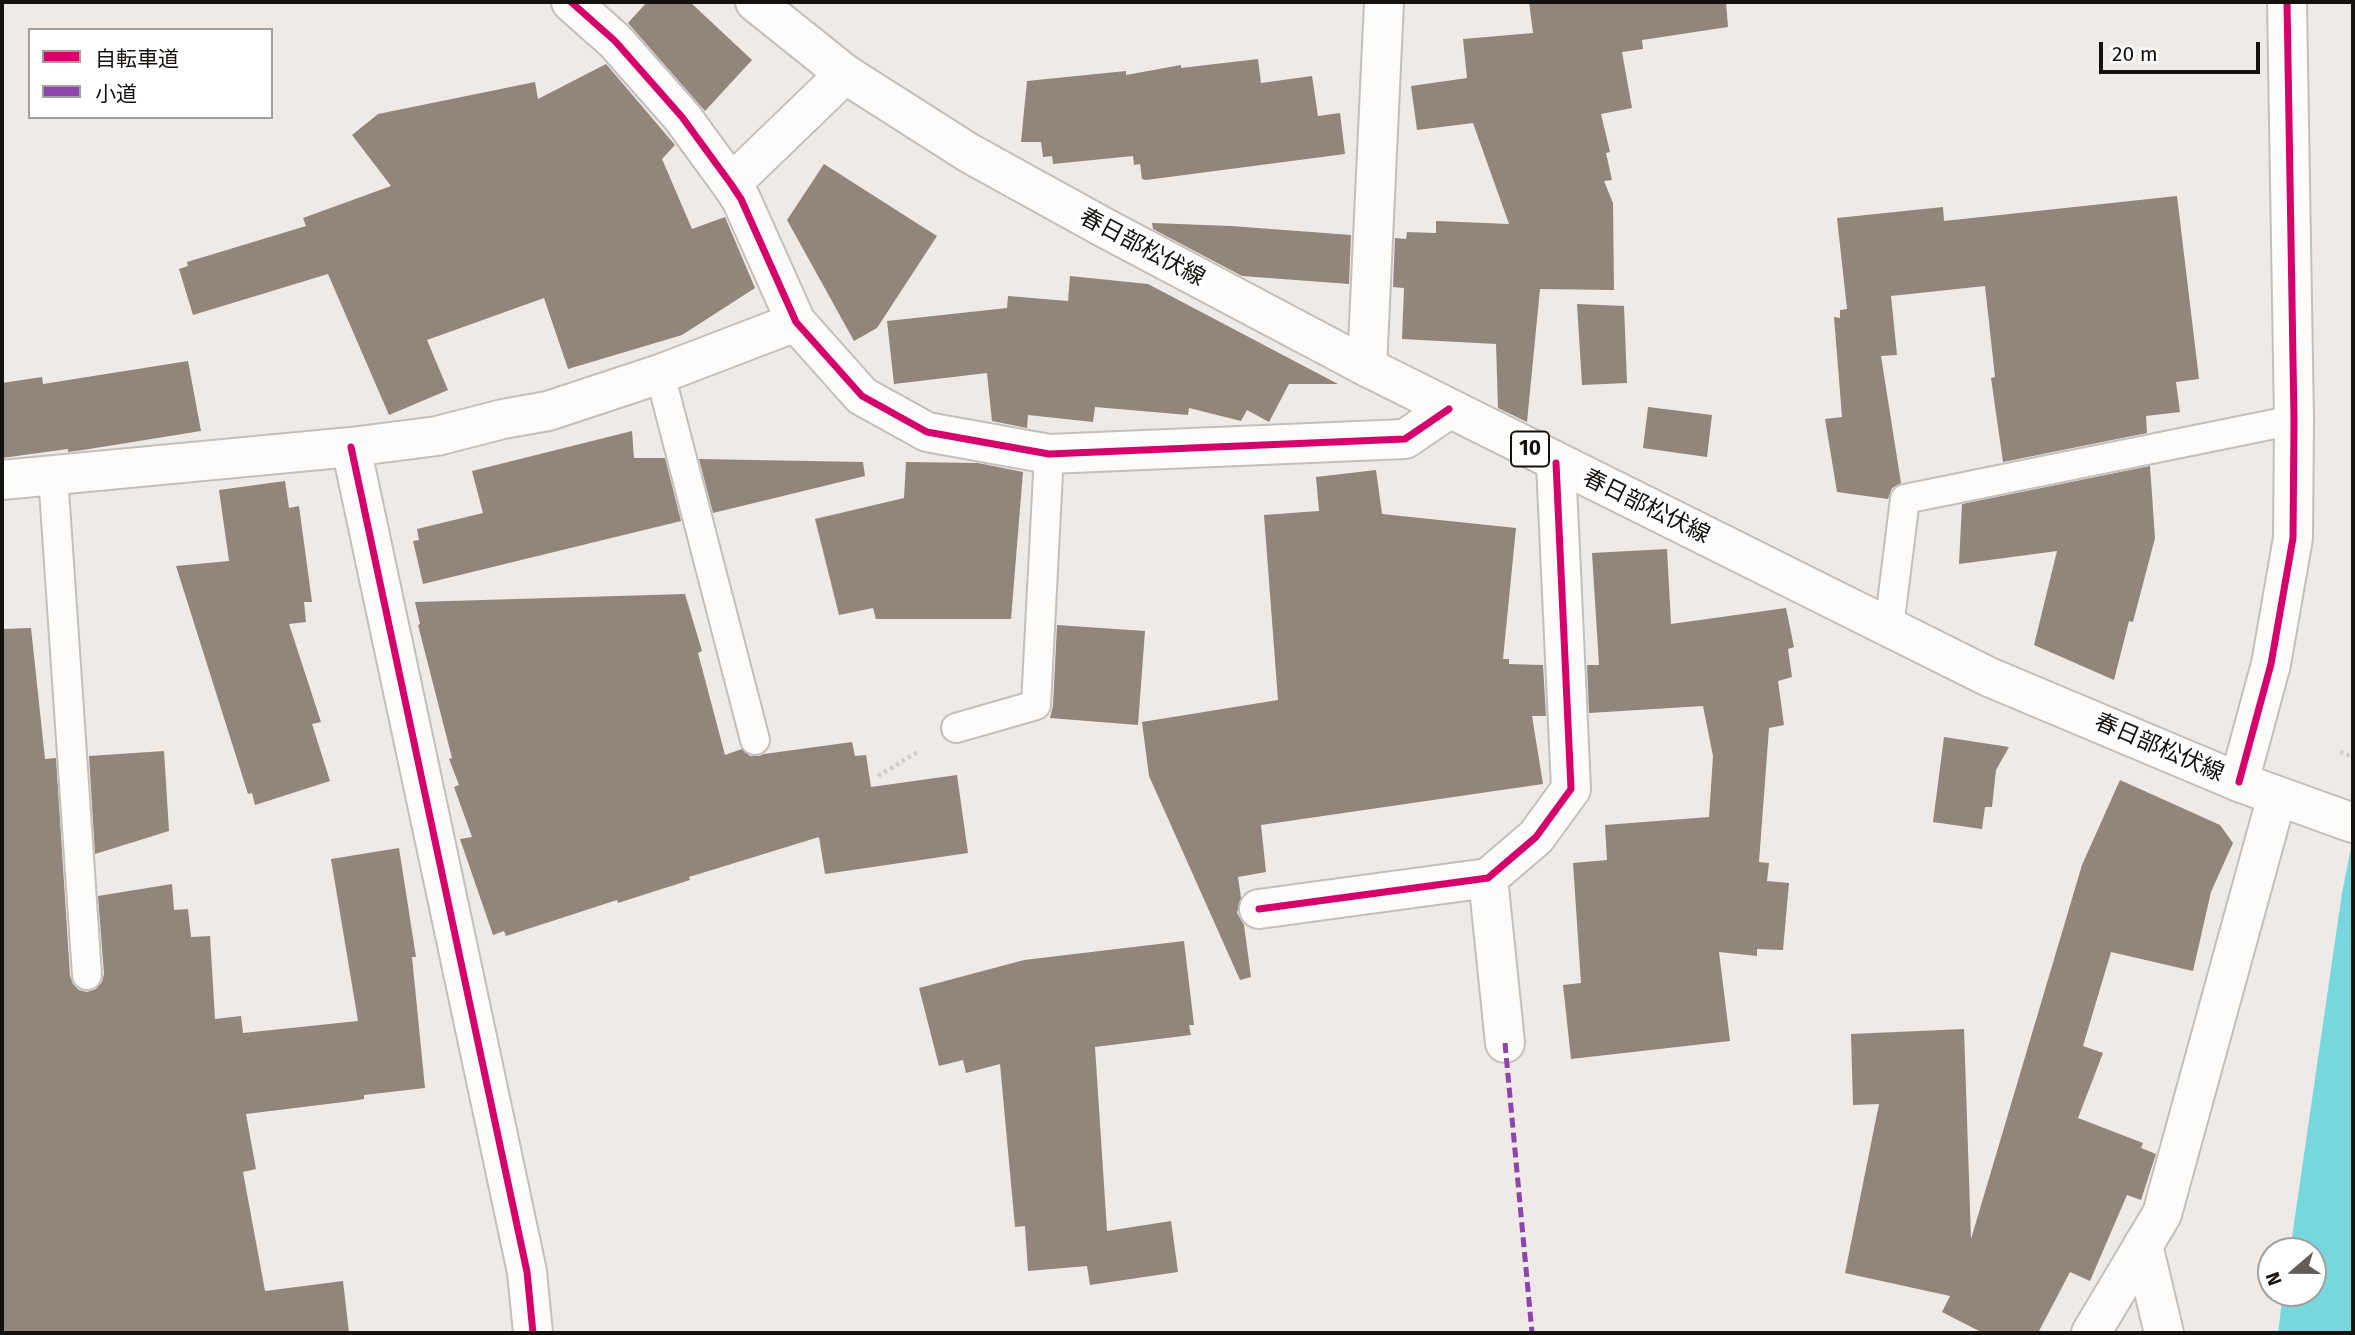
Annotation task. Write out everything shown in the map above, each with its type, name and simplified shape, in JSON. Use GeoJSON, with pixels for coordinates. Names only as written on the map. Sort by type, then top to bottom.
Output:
{"type":"FeatureCollection","features":[{"type":"Feature","properties":{"kind":"street"},"geometry":{"type":"LineString","coordinates":[[571,2],[624,51],[682,117],[731,184],[741,199],[796,321],[862,396],[927,432],[1049,454],[1405,439],[1449,409]]}},
{"type":"Feature","properties":{"kind":"street","name":"春日部松伏線"},"geometry":{"type":"LineString","coordinates":[[755,2],[845,74],[981,160],[1367,367],[1989,677],[2239,782],[2349,822]]}},
{"type":"Feature","properties":{"kind":"street"},"geometry":{"type":"LineString","coordinates":[[1367,367],[1384,2]]}},
{"type":"Feature","properties":{"kind":"street"},"geometry":{"type":"LineString","coordinates":[[2239,782],[2272,664],[2293,538],[2294,420],[2287,2]]}},
{"type":"Feature","properties":{"kind":"street"},"geometry":{"type":"LineString","coordinates":[[731,184],[845,74]]}},
{"type":"Feature","properties":{"kind":"street"},"geometry":{"type":"LineString","coordinates":[[2,480],[351,447],[437,436],[548,411],[660,374],[796,321]]}},
{"type":"Feature","properties":{"kind":"street"},"geometry":{"type":"LineString","coordinates":[[351,447],[527,1272],[533,1333]]}},
{"type":"Feature","properties":{"kind":"street"},"geometry":{"type":"LineString","coordinates":[[1259,909],[1488,878],[1536,837],[1571,789],[1556,463]]}},
{"type":"Feature","properties":{"kind":"street"},"geometry":{"type":"LineString","coordinates":[[2091,1333],[2162,1214],[2277,796]]}},
{"type":"Feature","properties":{"kind":"street"},"geometry":{"type":"LineString","coordinates":[[1488,878],[1504,1044]]}},
{"type":"Feature","properties":{"kind":"street"},"geometry":{"type":"LineString","coordinates":[[2143,1245],[2164,1333]]}},
{"type":"Feature","properties":{"kind":"lane"},"geometry":{"type":"LineString","coordinates":[[660,374],[755,740]]}},
{"type":"Feature","properties":{"kind":"lane"},"geometry":{"type":"LineString","coordinates":[[1889,627],[1905,499],[2294,420]]}},
{"type":"Feature","properties":{"kind":"lane"},"geometry":{"type":"LineString","coordinates":[[956,729],[1036,705],[1049,454]]}},
{"type":"Feature","properties":{"kind":"lane"},"geometry":{"type":"LineString","coordinates":[[53,475],[87,975]]}},
{"type":"Feature","properties":{"kind":"path"},"geometry":{"type":"LineString","coordinates":[[878,776],[956,729]]}},
{"type":"Feature","properties":{"kind":"path"},"geometry":{"type":"LineString","coordinates":[[2340,752],[2353,757]]}},
{"type":"Feature","properties":{"kind":"water"},"geometry":{"type":"Polygon","coordinates":[[[2353,838],[2353,1333],[2278,1333],[2281,1307],[2327,1307],[2327,1237],[2292,1237],[2342,893],[2353,838]]]}},
{"type":"Feature","properties":{"kind":"building"},"geometry":{"type":"Polygon","coordinates":[[[647,2],[690,2],[752,60],[705,111],[628,23],[647,2]]]}},
{"type":"Feature","properties":{"kind":"building"},"geometry":{"type":"Polygon","coordinates":[[[1529,2],[1726,2],[1728,27],[1642,40],[1643,49],[1622,52],[1632,108],[1601,114],[1610,152],[1606,153],[1612,180],[1604,181],[1613,203],[1614,290],[1540,289],[1527,422],[1498,408],[1496,344],[1402,339],[1404,288],[1393,287],[1395,238],[1406,239],[1407,232],[1436,233],[1436,221],[1509,224],[1473,123],[1417,130],[1411,86],[1467,78],[1463,39],[1533,33],[1529,2]]]}},
{"type":"Feature","properties":{"kind":"building"},"geometry":{"type":"Polygon","coordinates":[[[1258,59],[1261,83],[1312,76],[1318,116],[1340,113],[1345,154],[1146,180],[1142,179],[1140,164],[1134,165],[1133,156],[1053,164],[1052,156],[1043,157],[1041,142],[1021,142],[1027,81],[1126,71],[1126,75],[1181,65],[1181,68],[1258,59]]]}},
{"type":"Feature","properties":{"kind":"building"},"geometry":{"type":"Polygon","coordinates":[[[606,64],[675,145],[662,159],[692,229],[725,217],[755,288],[682,335],[568,369],[544,298],[427,340],[448,390],[389,415],[328,274],[193,315],[179,269],[188,266],[187,262],[306,226],[303,218],[391,186],[352,135],[378,114],[535,82],[538,99],[606,64]]]}},
{"type":"Feature","properties":{"kind":"building"},"geometry":{"type":"Polygon","coordinates":[[[824,164],[937,236],[877,328],[854,341],[787,220],[824,164]]]}},
{"type":"Feature","properties":{"kind":"building"},"geometry":{"type":"Polygon","coordinates":[[[2177,196],[2199,379],[2176,382],[2180,412],[2146,416],[2147,433],[2003,462],[1991,378],[1995,377],[1985,286],[1891,296],[1897,355],[1881,356],[1901,483],[1892,488],[1888,499],[1837,492],[1825,419],[1842,417],[1834,317],[1840,318],[1840,310],[1847,309],[1837,218],[1943,207],[1944,221],[2177,196]]]}},
{"type":"Feature","properties":{"kind":"building"},"geometry":{"type":"Polygon","coordinates":[[[1152,223],[1351,235],[1349,284],[1242,276],[1153,229],[1152,223]]]}},
{"type":"Feature","properties":{"kind":"building"},"geometry":{"type":"Polygon","coordinates":[[[1070,276],[1148,284],[1338,384],[1289,384],[1269,422],[1247,410],[1241,421],[1189,408],[1188,415],[1095,407],[1093,422],[1028,415],[1027,428],[992,421],[987,373],[894,384],[887,321],[1007,308],[1008,296],[1068,301],[1070,276]]]}},
{"type":"Feature","properties":{"kind":"building"},"geometry":{"type":"Polygon","coordinates":[[[1577,304],[1624,306],[1627,383],[1582,385],[1577,304]]]}},
{"type":"Feature","properties":{"kind":"building"},"geometry":{"type":"Polygon","coordinates":[[[188,361],[201,431],[83,450],[68,452],[68,449],[2,458],[2,383],[42,377],[43,384],[188,361]]]}},
{"type":"Feature","properties":{"kind":"building"},"geometry":{"type":"Polygon","coordinates":[[[1648,407],[1712,415],[1707,457],[1643,448],[1648,407]]]}},
{"type":"Feature","properties":{"kind":"building"},"geometry":{"type":"Polygon","coordinates":[[[632,431],[634,458],[665,458],[681,521],[423,584],[413,541],[419,540],[417,529],[483,513],[472,471],[632,431]]]}},
{"type":"Feature","properties":{"kind":"building"},"geometry":{"type":"Polygon","coordinates":[[[699,459],[863,462],[865,476],[713,513],[699,459]]]}},
{"type":"Feature","properties":{"kind":"building"},"geometry":{"type":"Polygon","coordinates":[[[906,462],[978,463],[1023,472],[1011,619],[876,619],[873,608],[839,615],[815,519],[904,498],[906,462]]]}},
{"type":"Feature","properties":{"kind":"building"},"geometry":{"type":"Polygon","coordinates":[[[2150,466],[2155,538],[2133,622],[2129,621],[2114,680],[2034,645],[2057,551],[1959,564],[1962,504],[2150,466]]]}},
{"type":"Feature","properties":{"kind":"building"},"geometry":{"type":"Polygon","coordinates":[[[1376,470],[1382,514],[1516,528],[1503,659],[1509,659],[1509,664],[1543,665],[1546,716],[1532,716],[1543,784],[1261,825],[1266,872],[1238,877],[1241,898],[1237,913],[1244,925],[1251,977],[1240,980],[1149,776],[1142,722],[1278,700],[1264,515],[1319,511],[1316,477],[1376,470]]]}},
{"type":"Feature","properties":{"kind":"building"},"geometry":{"type":"Polygon","coordinates":[[[285,481],[289,508],[299,506],[312,602],[304,602],[306,622],[289,624],[321,722],[312,724],[330,781],[255,805],[252,793],[248,794],[176,566],[229,561],[219,490],[285,481]]]}},
{"type":"Feature","properties":{"kind":"building"},"geometry":{"type":"Polygon","coordinates":[[[1667,549],[1671,624],[1786,608],[1794,647],[1788,649],[1792,677],[1778,681],[1784,725],[1769,728],[1759,862],[1769,863],[1767,881],[1789,883],[1783,950],[1757,949],[1757,956],[1719,952],[1730,1041],[1571,1059],[1563,985],[1581,983],[1573,863],[1607,860],[1605,825],[1709,817],[1713,756],[1703,706],[1589,713],[1587,665],[1599,665],[1592,553],[1667,549]]]}},
{"type":"Feature","properties":{"kind":"building"},"geometry":{"type":"Polygon","coordinates":[[[685,594],[702,651],[698,653],[725,755],[742,749],[750,756],[759,756],[852,742],[855,756],[866,755],[871,787],[957,775],[968,853],[825,874],[819,837],[689,877],[690,880],[618,903],[617,900],[506,936],[504,931],[493,935],[460,839],[472,837],[454,787],[459,785],[449,759],[452,758],[418,625],[420,624],[415,602],[685,594]]]}},
{"type":"Feature","properties":{"kind":"building"},"geometry":{"type":"Polygon","coordinates":[[[1057,625],[1145,631],[1138,725],[1050,718],[1057,625]]]}},
{"type":"Feature","properties":{"kind":"building"},"geometry":{"type":"Polygon","coordinates":[[[31,628],[45,759],[56,758],[70,976],[79,990],[87,992],[96,989],[104,974],[98,896],[172,884],[174,910],[188,909],[191,937],[210,936],[215,1019],[241,1016],[243,1033],[358,1021],[331,859],[399,848],[416,957],[412,957],[425,1088],[364,1095],[364,1099],[352,1101],[246,1114],[256,1169],[243,1172],[265,1291],[343,1281],[349,1333],[2,1333],[2,629],[31,628]]]}},
{"type":"Feature","properties":{"kind":"building"},"geometry":{"type":"Polygon","coordinates":[[[1944,737],[2009,747],[1996,770],[1992,807],[1985,807],[1982,829],[1933,822],[1944,737]]]}},
{"type":"Feature","properties":{"kind":"building"},"geometry":{"type":"Polygon","coordinates":[[[164,751],[169,831],[95,854],[89,756],[164,751]]]}},
{"type":"Feature","properties":{"kind":"building"},"geometry":{"type":"Polygon","coordinates":[[[2120,780],[2220,825],[2233,843],[2211,892],[2193,971],[2111,952],[2083,1046],[2103,1053],[2078,1118],[2143,1143],[2141,1148],[2156,1154],[2141,1200],[2127,1195],[2090,1281],[2070,1272],[2038,1333],[1983,1333],[1942,1312],[1950,1296],[1845,1273],[1879,1104],[1853,1105],[1851,1034],[1964,1029],[1971,1239],[2082,865],[2120,780]]]}},
{"type":"Feature","properties":{"kind":"building"},"geometry":{"type":"Polygon","coordinates":[[[1184,941],[1194,1025],[1189,1025],[1191,1035],[1095,1047],[1107,1231],[1171,1221],[1178,1272],[1090,1285],[1087,1266],[1028,1271],[1025,1226],[1015,1227],[1000,1064],[966,1073],[963,1060],[939,1066],[919,988],[1024,960],[1184,941]]]}},
{"type":"Feature","properties":{"kind":"marked path"},"geometry":{"type":"LineString","coordinates":[[1505,1043],[1532,1333]]}},
{"type":"Feature","properties":{"kind":"cycle path"},"geometry":{"type":"LineString","coordinates":[[571,2],[615,41],[682,117],[731,184],[741,199],[796,322],[862,396],[927,432],[1049,454],[1405,439],[1449,409]]}},
{"type":"Feature","properties":{"kind":"cycle path"},"geometry":{"type":"LineString","coordinates":[[2239,782],[2271,664],[2293,538],[2294,420],[2287,2]]}},
{"type":"Feature","properties":{"kind":"cycle path"},"geometry":{"type":"LineString","coordinates":[[351,447],[527,1272],[533,1333]]}},
{"type":"Feature","properties":{"kind":"cycle path"},"geometry":{"type":"LineString","coordinates":[[1259,909],[1488,878],[1536,837],[1571,789],[1556,463]]}}]}
